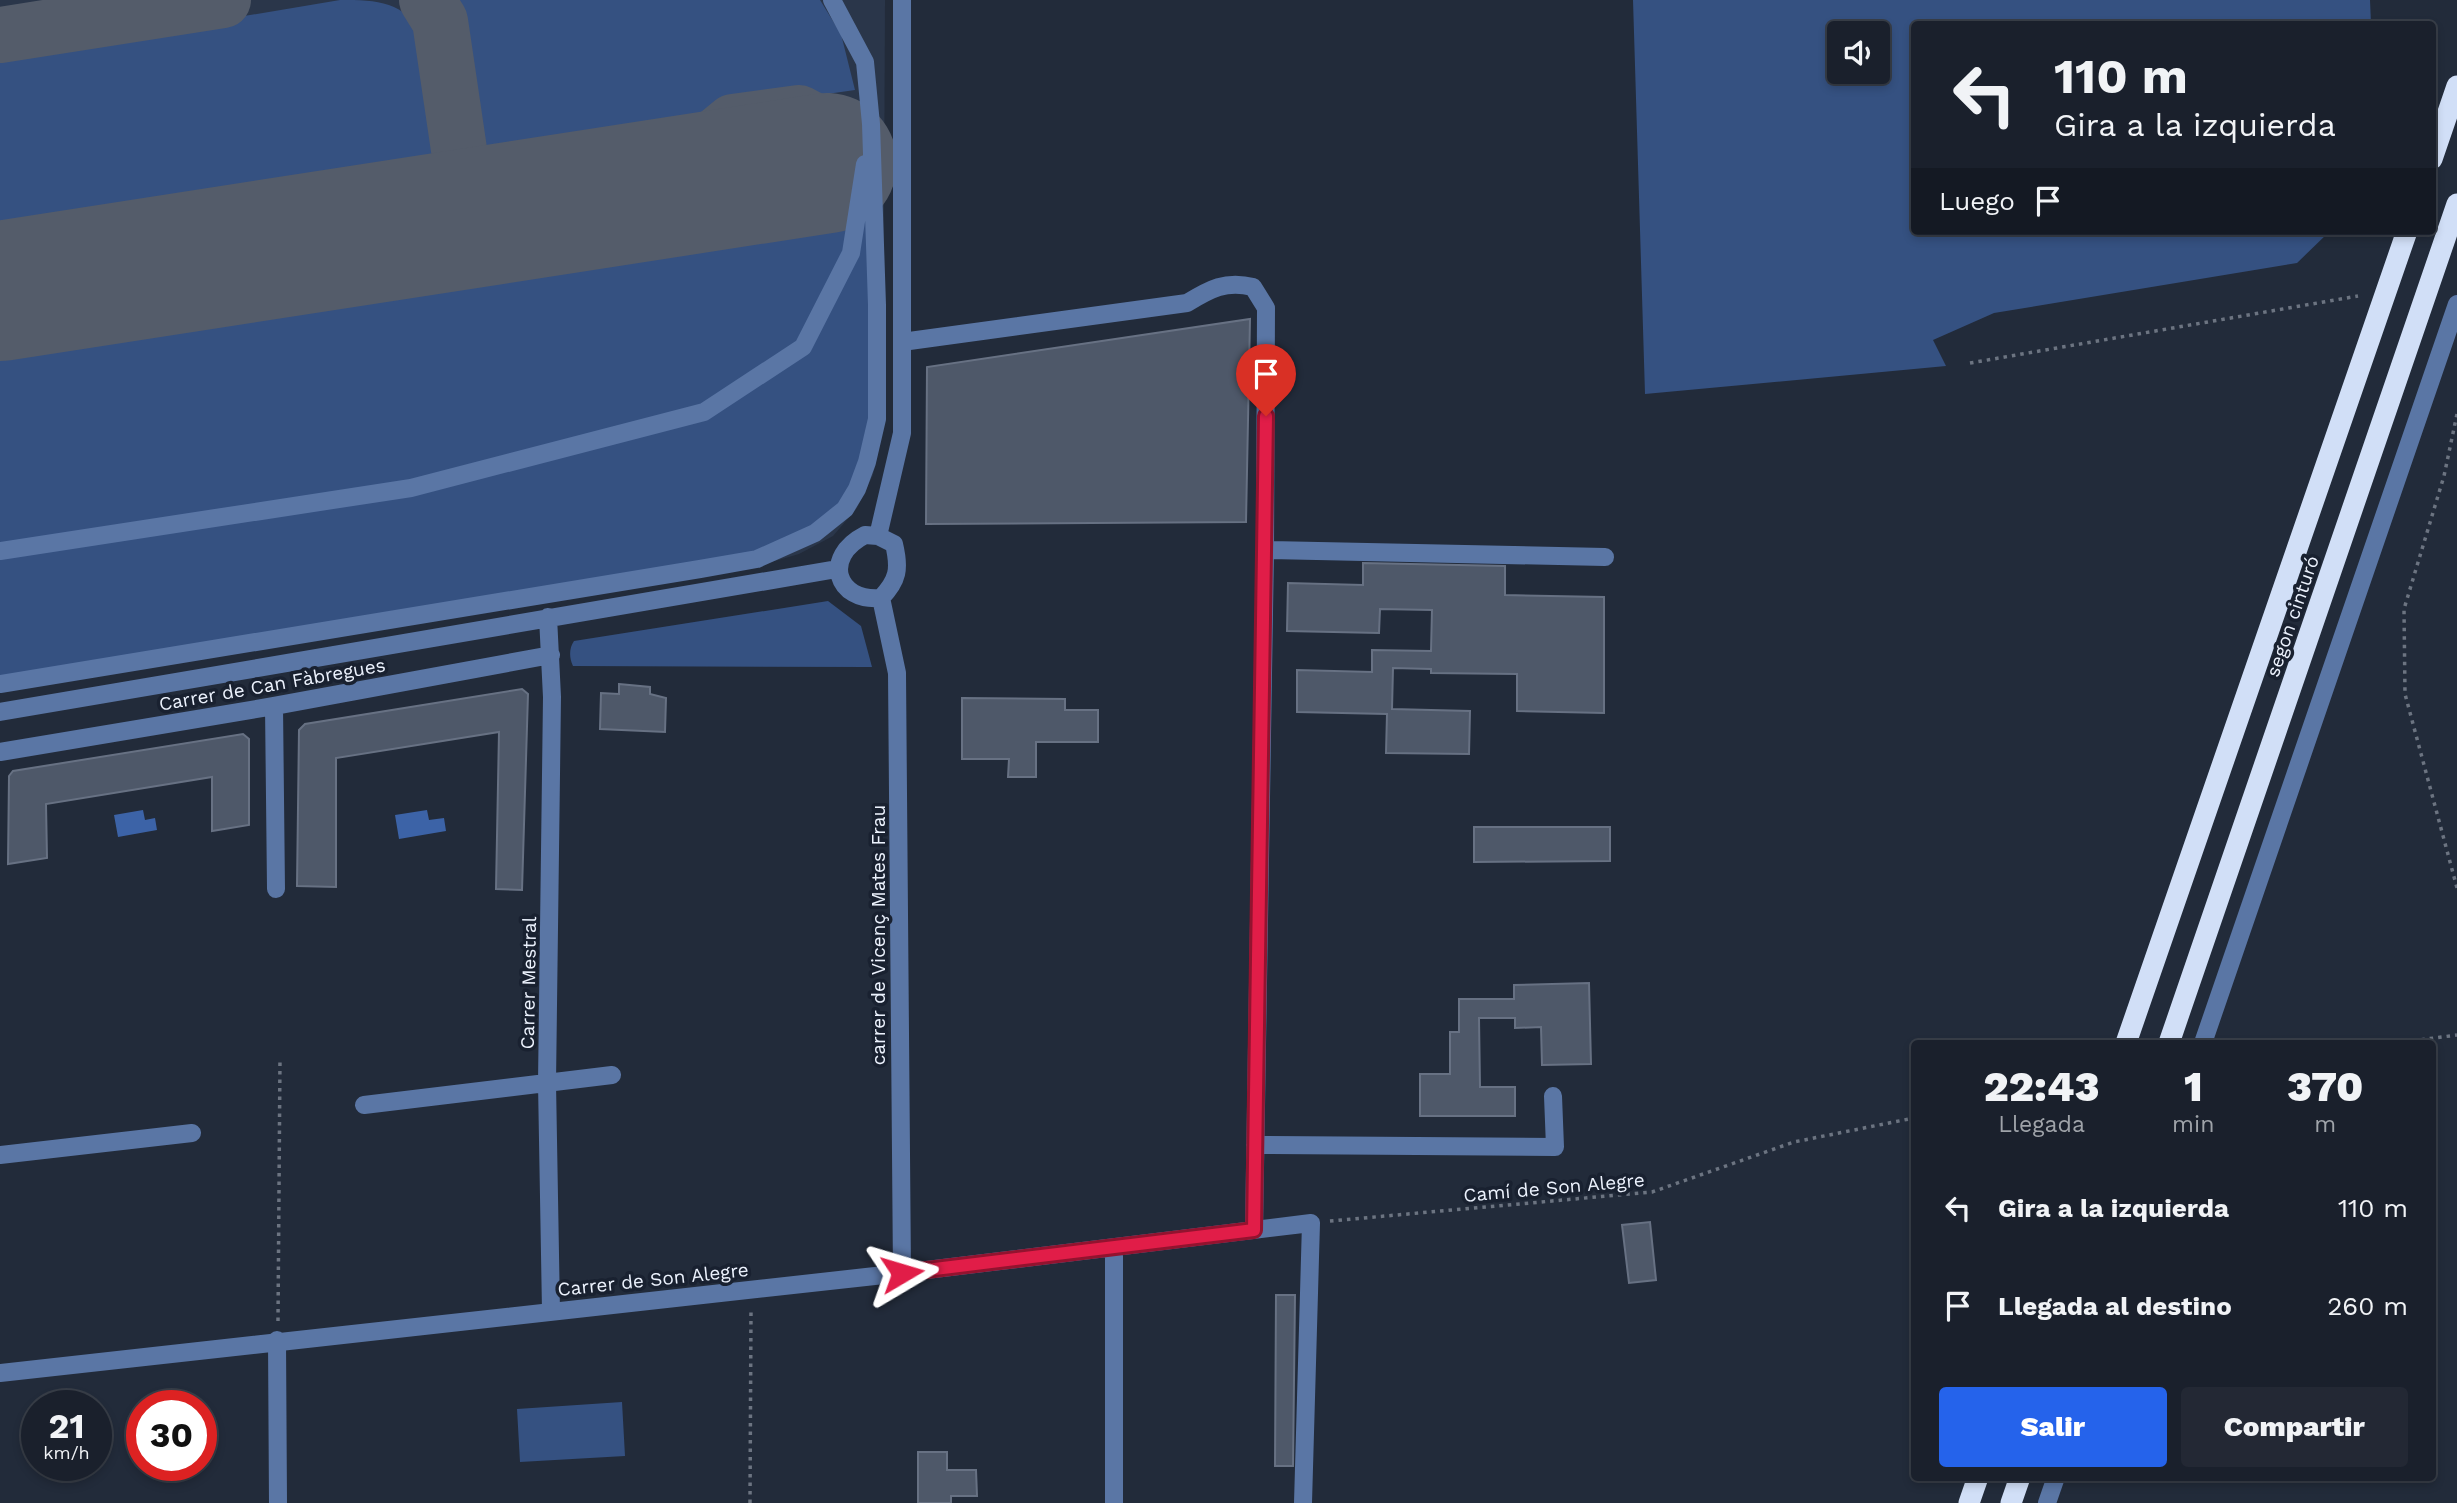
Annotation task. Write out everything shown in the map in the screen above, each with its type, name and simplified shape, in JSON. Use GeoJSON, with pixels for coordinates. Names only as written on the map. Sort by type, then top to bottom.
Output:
{"type":"FeatureCollection","features":[{"type":"Feature","properties":{"kind":"highway"},"geometry":{"type":"LineString","coordinates":[[2436,147],[2457,86]]}},
{"type":"Feature","properties":{"kind":"highway","name":"segon cinturó"},"geometry":{"type":"LineString","coordinates":[[2170,1040],[2457,204]]}},
{"type":"Feature","properties":{"kind":"highway","name":"segon cinturó"},"geometry":{"type":"LineString","coordinates":[[2127,1040],[2406,235]]}},
{"type":"Feature","properties":{"kind":"highway"},"geometry":{"type":"LineString","coordinates":[[1969,1503],[1977,1481]]}},
{"type":"Feature","properties":{"kind":"highway"},"geometry":{"type":"LineString","coordinates":[[2011,1503],[2019,1481]]}},
{"type":"Feature","properties":{"kind":"street"},"geometry":{"type":"LineString","coordinates":[[0,684],[757,559],[815,533],[845,509],[857,489],[877,419],[877,305],[871,124],[865,62],[832,0]]}},
{"type":"Feature","properties":{"kind":"street"},"geometry":{"type":"LineString","coordinates":[[878,536],[902,433],[902,0]]}},
{"type":"Feature","properties":{"kind":"street"},"geometry":{"type":"LineString","coordinates":[[0,551],[411,488],[704,412],[803,347],[851,253],[871,124]]}},
{"type":"Feature","properties":{"kind":"street"},"geometry":{"type":"LineString","coordinates":[[902,342],[1187,303],[1219,285],[1235,282],[1253,287],[1266,309],[1265,550],[1254,1230]]}},
{"type":"Feature","properties":{"kind":"street"},"geometry":{"type":"LineString","coordinates":[[2204,1040],[2457,304]]}},
{"type":"Feature","properties":{"kind":"street"},"geometry":{"type":"LineString","coordinates":[[864,535],[878,536],[894,544],[900,566],[894,585],[881,598],[864,600],[844,585],[837,569],[841,554],[852,541],[864,535]]}},
{"type":"Feature","properties":{"kind":"street"},"geometry":{"type":"LineString","coordinates":[[1265,550],[1605,557]]}},
{"type":"Feature","properties":{"kind":"street"},"geometry":{"type":"LineString","coordinates":[[0,712],[171,685],[548,617],[837,569]]}},
{"type":"Feature","properties":{"kind":"street","name":"carrer de Vicenç Mates Frau"},"geometry":{"type":"LineString","coordinates":[[881,598],[897,673],[902,1273]]}},
{"type":"Feature","properties":{"kind":"street","name":"Carrer Mestral"},"geometry":{"type":"LineString","coordinates":[[548,617],[551,655],[547,1083],[551,1311]]}},
{"type":"Feature","properties":{"kind":"street","name":"Carrer de Can Fàbregues"},"geometry":{"type":"LineString","coordinates":[[0,751],[274,706],[551,655]]}},
{"type":"Feature","properties":{"kind":"street"},"geometry":{"type":"LineString","coordinates":[[274,706],[276,889]]}},
{"type":"Feature","properties":{"kind":"street"},"geometry":{"type":"LineString","coordinates":[[364,1105],[612,1075]]}},
{"type":"Feature","properties":{"kind":"street"},"geometry":{"type":"LineString","coordinates":[[1255,1144],[1555,1147],[1553,1096]]}},
{"type":"Feature","properties":{"kind":"street"},"geometry":{"type":"LineString","coordinates":[[0,1154],[192,1133]]}},
{"type":"Feature","properties":{"kind":"street"},"geometry":{"type":"LineString","coordinates":[[1303,1503],[1311,1223]]}},
{"type":"Feature","properties":{"kind":"street","name":"Carrer de Son Alegre"},"geometry":{"type":"LineString","coordinates":[[0,1373],[277,1340],[902,1273],[1311,1223]]}},
{"type":"Feature","properties":{"kind":"street"},"geometry":{"type":"LineString","coordinates":[[1114,1247],[1114,1503]]}},
{"type":"Feature","properties":{"kind":"street"},"geometry":{"type":"LineString","coordinates":[[277,1340],[278,1503]]}},
{"type":"Feature","properties":{"kind":"street"},"geometry":{"type":"LineString","coordinates":[[2048,1503],[2055,1481]]}},
{"type":"Feature","properties":{"kind":"path"},"geometry":{"type":"LineString","coordinates":[[1970,363],[2358,296]]}},
{"type":"Feature","properties":{"kind":"path"},"geometry":{"type":"LineString","coordinates":[[2457,414],[2444,476],[2404,609],[2405,694],[2457,888]]}},
{"type":"Feature","properties":{"kind":"path"},"geometry":{"type":"LineString","coordinates":[[2419,1040],[2457,1035]]}},
{"type":"Feature","properties":{"kind":"path"},"geometry":{"type":"LineString","coordinates":[[277,1340],[280,1058]]}},
{"type":"Feature","properties":{"kind":"path","name":"Camí de Son Alegre"},"geometry":{"type":"LineString","coordinates":[[1311,1223],[1652,1192],[1794,1142],[1911,1119]]}},
{"type":"Feature","properties":{"kind":"path"},"geometry":{"type":"LineString","coordinates":[[750,1503],[751,1289]]}},
{"type":"Feature","properties":{"kind":"shaded area"},"geometry":{"type":"Polygon","coordinates":[[[0,0],[885,0],[883,430],[873,475],[857,508],[833,536],[799,554],[754,567],[0,691],[0,0]]]}},
{"type":"Feature","properties":{"kind":"shaded area"},"geometry":{"type":"Polygon","coordinates":[[[340,0],[378,2],[399,9],[417,25],[425,37],[438,106],[440,143],[439,158],[434,170],[424,180],[404,193],[0,255],[0,57],[340,0]]]}},
{"type":"Feature","properties":{"kind":"shaded area"},"geometry":{"type":"Polygon","coordinates":[[[457,0],[820,0],[841,34],[855,90],[729,108],[674,153],[523,173],[494,161],[474,137],[453,3],[457,0]]]}},
{"type":"Feature","properties":{"kind":"shaded area"},"geometry":{"type":"Polygon","coordinates":[[[1633,0],[2370,0],[2371,21],[1911,21],[1911,235],[2326,235],[2297,263],[1994,313],[1933,340],[1946,366],[1645,394],[1633,0]]]}},
{"type":"Feature","properties":{"kind":"shaded area"},"geometry":{"type":"Polygon","coordinates":[[[867,196],[877,279],[867,462],[845,509],[757,559],[0,682],[0,326],[867,196]]]}},
{"type":"Feature","properties":{"kind":"shaded area"},"geometry":{"type":"Polygon","coordinates":[[[828,601],[861,626],[872,667],[573,666],[571,660],[570,650],[574,641],[828,601]]]}},
{"type":"Feature","properties":{"kind":"shaded area"},"geometry":{"type":"Polygon","coordinates":[[[143,810],[145,820],[155,818],[157,830],[118,837],[114,815],[143,810]]]}},
{"type":"Feature","properties":{"kind":"shaded area"},"geometry":{"type":"Polygon","coordinates":[[[427,810],[429,820],[444,818],[446,831],[399,839],[395,815],[427,810]]]}},
{"type":"Feature","properties":{"kind":"shaded area"},"geometry":{"type":"Polygon","coordinates":[[[622,1402],[625,1456],[520,1462],[517,1409],[622,1402]]]}},
{"type":"Feature","properties":{"kind":"building"},"geometry":{"type":"Polygon","coordinates":[[[1250,319],[1246,522],[926,524],[927,367],[1250,319]]]}},
{"type":"Feature","properties":{"kind":"building"},"geometry":{"type":"Polygon","coordinates":[[[1363,563],[1505,566],[1505,595],[1604,597],[1604,713],[1517,711],[1517,674],[1431,673],[1431,669],[1393,668],[1392,709],[1470,711],[1469,754],[1386,753],[1387,714],[1297,712],[1297,670],[1372,672],[1372,650],[1431,651],[1432,610],[1380,609],[1379,633],[1287,631],[1288,583],[1363,585],[1363,563]]]}},
{"type":"Feature","properties":{"kind":"building"},"geometry":{"type":"Polygon","coordinates":[[[619,684],[650,687],[650,694],[666,698],[665,732],[600,729],[601,693],[619,694],[619,684]]]}},
{"type":"Feature","properties":{"kind":"building"},"geometry":{"type":"Polygon","coordinates":[[[522,689],[528,694],[522,890],[496,889],[499,732],[336,758],[336,887],[297,886],[299,730],[305,724],[522,689]]]}},
{"type":"Feature","properties":{"kind":"building"},"geometry":{"type":"Polygon","coordinates":[[[962,698],[1065,699],[1065,710],[1098,710],[1098,742],[1036,742],[1036,777],[1008,777],[1009,759],[962,759],[962,698]]]}},
{"type":"Feature","properties":{"kind":"building"},"geometry":{"type":"Polygon","coordinates":[[[243,734],[249,739],[249,825],[212,831],[212,777],[46,804],[47,858],[8,864],[9,776],[13,771],[243,734]]]}},
{"type":"Feature","properties":{"kind":"building"},"geometry":{"type":"Polygon","coordinates":[[[1474,827],[1610,827],[1610,861],[1474,862],[1474,827]]]}},
{"type":"Feature","properties":{"kind":"building"},"geometry":{"type":"Polygon","coordinates":[[[1589,983],[1591,1064],[1542,1065],[1541,1027],[1515,1028],[1515,1018],[1479,1018],[1480,1087],[1515,1087],[1515,1116],[1420,1116],[1420,1074],[1450,1074],[1450,1032],[1459,1032],[1459,999],[1514,999],[1514,985],[1589,983]]]}},
{"type":"Feature","properties":{"kind":"building"},"geometry":{"type":"Polygon","coordinates":[[[1650,1222],[1656,1280],[1629,1283],[1622,1225],[1650,1222]]]}},
{"type":"Feature","properties":{"kind":"building"},"geometry":{"type":"Polygon","coordinates":[[[1276,1295],[1295,1295],[1293,1466],[1275,1466],[1276,1295]]]}},
{"type":"Feature","properties":{"kind":"building"},"geometry":{"type":"Polygon","coordinates":[[[918,1452],[947,1452],[947,1470],[976,1470],[977,1496],[951,1496],[951,1503],[918,1503],[918,1452]]]}},
{"type":"Feature","properties":{"kind":"taxiway"},"geometry":{"type":"LineString","coordinates":[[0,35],[223,0]]}},
{"type":"Feature","properties":{"kind":"taxiway"},"geometry":{"type":"LineString","coordinates":[[414,225],[446,205],[462,170],[440,21],[427,0]]}},
{"type":"Feature","properties":{"kind":"taxiway"},"geometry":{"type":"LineString","coordinates":[[462,170],[486,197],[502,204],[520,207],[645,188],[667,176],[733,122],[799,113],[816,122],[827,140],[828,162],[822,175],[801,190],[776,193],[721,178],[645,188]]}},
{"type":"Feature","properties":{"kind":"runway"},"geometry":{"type":"LineString","coordinates":[[0,291],[827,163]]}},
{"type":"Feature","properties":{"kind":"route"},"geometry":{"type":"LineString","coordinates":[[902,1273],[1254,1230],[1266,416]]}}]}
